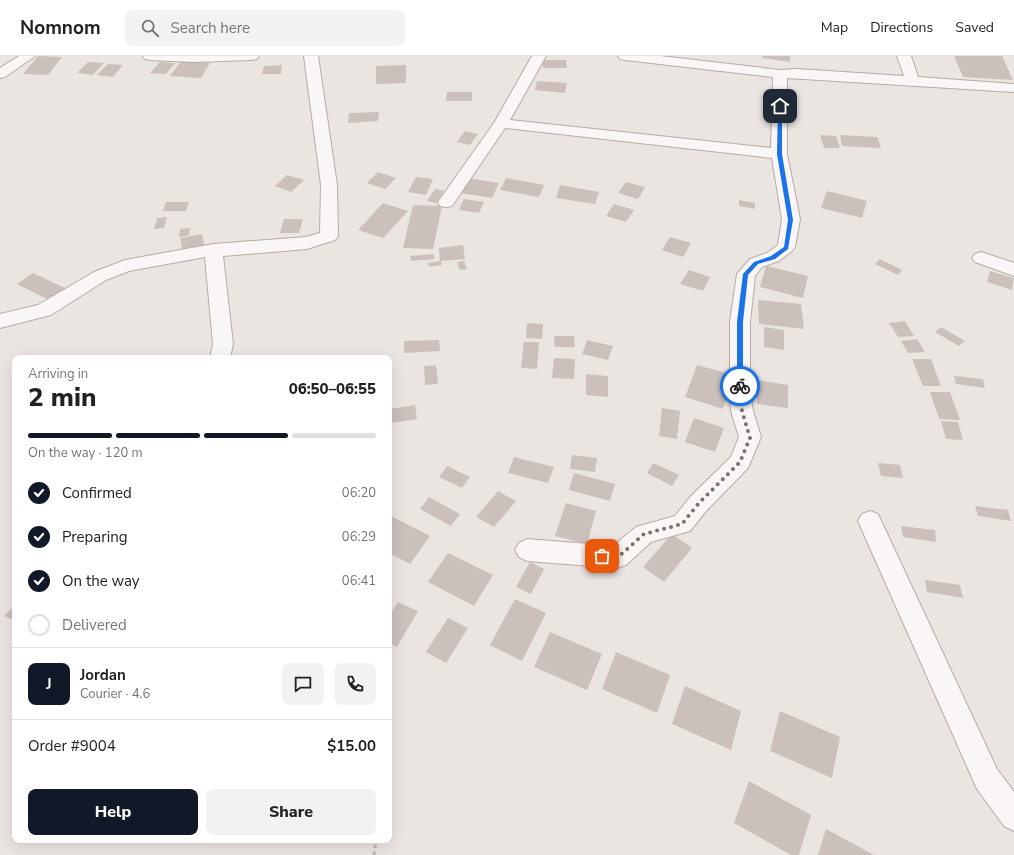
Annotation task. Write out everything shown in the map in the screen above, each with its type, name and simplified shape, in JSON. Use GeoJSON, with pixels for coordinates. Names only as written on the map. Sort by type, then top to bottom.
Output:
{"type":"FeatureCollection","features":[{"type":"Feature","properties":{"kind":"street"},"geometry":{"type":"LineString","coordinates":[[0,74],[28,56]]}},
{"type":"Feature","properties":{"kind":"street"},"geometry":{"type":"LineString","coordinates":[[150,56],[252,56]]}},
{"type":"Feature","properties":{"kind":"street"},"geometry":{"type":"LineString","coordinates":[[0,321],[44,310],[100,276],[125,266],[213,250],[307,243],[329,236],[329,185],[311,56]]}},
{"type":"Feature","properties":{"kind":"street"},"geometry":{"type":"LineString","coordinates":[[446,202],[501,123],[539,56]]}},
{"type":"Feature","properties":{"kind":"street"},"geometry":{"type":"LineString","coordinates":[[625,56],[780,74],[797,73],[1014,88]]}},
{"type":"Feature","properties":{"kind":"street"},"geometry":{"type":"LineString","coordinates":[[904,56],[914,82]]}},
{"type":"Feature","properties":{"kind":"street"},"geometry":{"type":"LineString","coordinates":[[526,550],[617,558],[644,534],[682,524],[699,503],[740,462],[750,438],[742,411],[740,395],[740,322],[746,274],[756,263],[773,257],[786,247],[791,220],[780,154],[780,74]]}},
{"type":"Feature","properties":{"kind":"street"},"geometry":{"type":"LineString","coordinates":[[501,123],[780,154]]}},
{"type":"Feature","properties":{"kind":"street"},"geometry":{"type":"LineString","coordinates":[[213,250],[223,344],[221,355]]}},
{"type":"Feature","properties":{"kind":"street"},"geometry":{"type":"LineString","coordinates":[[981,258],[1014,270]]}},
{"type":"Feature","properties":{"kind":"street"},"geometry":{"type":"LineString","coordinates":[[870,521],[987,779],[1014,816]]}},
{"type":"Feature","properties":{"kind":"path"},"geometry":{"type":"LineString","coordinates":[[374,855],[376,843]]}},
{"type":"Feature","properties":{"kind":"building"},"geometry":{"type":"Polygon","coordinates":[[[38,56],[62,57],[48,75],[23,74],[38,56]]]}},
{"type":"Feature","properties":{"kind":"building"},"geometry":{"type":"Polygon","coordinates":[[[762,56],[790,56],[790,62],[762,58],[762,56]]]}},
{"type":"Feature","properties":{"kind":"building"},"geometry":{"type":"Polygon","coordinates":[[[954,56],[1002,56],[1013,80],[963,77],[954,56]]]}},
{"type":"Feature","properties":{"kind":"building"},"geometry":{"type":"Polygon","coordinates":[[[542,60],[566,60],[567,68],[543,68],[542,60]]]}},
{"type":"Feature","properties":{"kind":"building"},"geometry":{"type":"Polygon","coordinates":[[[181,61],[210,63],[201,78],[170,76],[181,61]]]}},
{"type":"Feature","properties":{"kind":"building"},"geometry":{"type":"Polygon","coordinates":[[[88,62],[104,63],[93,75],[77,73],[88,62]]]}},
{"type":"Feature","properties":{"kind":"building"},"geometry":{"type":"Polygon","coordinates":[[[160,62],[175,63],[166,74],[150,73],[160,62]]]}},
{"type":"Feature","properties":{"kind":"building"},"geometry":{"type":"Polygon","coordinates":[[[108,64],[123,65],[113,77],[97,75],[108,64]]]}},
{"type":"Feature","properties":{"kind":"building"},"geometry":{"type":"Polygon","coordinates":[[[282,65],[281,74],[262,74],[264,66],[282,65]]]}},
{"type":"Feature","properties":{"kind":"building"},"geometry":{"type":"Polygon","coordinates":[[[406,65],[406,83],[376,84],[376,66],[406,65]]]}},
{"type":"Feature","properties":{"kind":"building"},"geometry":{"type":"Polygon","coordinates":[[[537,81],[567,83],[565,93],[535,90],[537,81]]]}},
{"type":"Feature","properties":{"kind":"building"},"geometry":{"type":"Polygon","coordinates":[[[447,92],[472,92],[472,101],[446,101],[447,92]]]}},
{"type":"Feature","properties":{"kind":"building"},"geometry":{"type":"Polygon","coordinates":[[[379,112],[378,121],[348,123],[349,113],[379,112]]]}},
{"type":"Feature","properties":{"kind":"building"},"geometry":{"type":"Polygon","coordinates":[[[465,131],[478,134],[470,145],[457,142],[465,131]]]}},
{"type":"Feature","properties":{"kind":"building"},"geometry":{"type":"Polygon","coordinates":[[[820,135],[836,136],[840,148],[824,148],[820,135]]]}},
{"type":"Feature","properties":{"kind":"building"},"geometry":{"type":"Polygon","coordinates":[[[840,135],[877,137],[881,148],[842,146],[840,135]]]}},
{"type":"Feature","properties":{"kind":"building"},"geometry":{"type":"Polygon","coordinates":[[[378,172],[396,178],[385,189],[367,183],[378,172]]]}},
{"type":"Feature","properties":{"kind":"building"},"geometry":{"type":"Polygon","coordinates":[[[287,175],[304,180],[291,192],[275,186],[287,175]]]}},
{"type":"Feature","properties":{"kind":"building"},"geometry":{"type":"Polygon","coordinates":[[[416,177],[433,179],[426,195],[408,192],[416,177]]]}},
{"type":"Feature","properties":{"kind":"building"},"geometry":{"type":"Polygon","coordinates":[[[468,178],[499,183],[492,198],[460,193],[468,178]]]}},
{"type":"Feature","properties":{"kind":"building"},"geometry":{"type":"Polygon","coordinates":[[[506,178],[544,185],[539,197],[500,190],[506,178]]]}},
{"type":"Feature","properties":{"kind":"building"},"geometry":{"type":"Polygon","coordinates":[[[626,182],[645,187],[638,199],[618,193],[626,182]]]}},
{"type":"Feature","properties":{"kind":"building"},"geometry":{"type":"Polygon","coordinates":[[[560,185],[599,192],[595,204],[556,198],[560,185]]]}},
{"type":"Feature","properties":{"kind":"building"},"geometry":{"type":"Polygon","coordinates":[[[435,189],[444,191],[436,203],[427,201],[435,189]]]}},
{"type":"Feature","properties":{"kind":"building"},"geometry":{"type":"Polygon","coordinates":[[[827,191],[867,201],[862,218],[821,208],[827,191]]]}},
{"type":"Feature","properties":{"kind":"building"},"geometry":{"type":"Polygon","coordinates":[[[464,199],[484,202],[479,213],[459,210],[464,199]]]}},
{"type":"Feature","properties":{"kind":"building"},"geometry":{"type":"Polygon","coordinates":[[[739,200],[755,203],[755,209],[739,206],[739,200]]]}},
{"type":"Feature","properties":{"kind":"building"},"geometry":{"type":"Polygon","coordinates":[[[166,202],[189,202],[186,211],[163,211],[166,202]]]}},
{"type":"Feature","properties":{"kind":"building"},"geometry":{"type":"Polygon","coordinates":[[[383,203],[408,211],[383,238],[358,230],[383,203]]]}},
{"type":"Feature","properties":{"kind":"building"},"geometry":{"type":"Polygon","coordinates":[[[614,204],[634,210],[626,222],[606,216],[614,204]]]}},
{"type":"Feature","properties":{"kind":"building"},"geometry":{"type":"Polygon","coordinates":[[[413,205],[442,206],[433,249],[403,248],[413,205]]]}},
{"type":"Feature","properties":{"kind":"building"},"geometry":{"type":"Polygon","coordinates":[[[167,217],[164,228],[154,229],[157,218],[167,217]]]}},
{"type":"Feature","properties":{"kind":"building"},"geometry":{"type":"Polygon","coordinates":[[[284,219],[303,219],[299,233],[280,233],[284,219]]]}},
{"type":"Feature","properties":{"kind":"building"},"geometry":{"type":"Polygon","coordinates":[[[190,228],[189,235],[179,237],[180,229],[190,228]]]}},
{"type":"Feature","properties":{"kind":"building"},"geometry":{"type":"Polygon","coordinates":[[[202,234],[204,245],[182,249],[180,238],[202,234]]]}},
{"type":"Feature","properties":{"kind":"building"},"geometry":{"type":"Polygon","coordinates":[[[670,237],[691,243],[683,257],[662,250],[670,237]]]}},
{"type":"Feature","properties":{"kind":"building"},"geometry":{"type":"Polygon","coordinates":[[[463,245],[465,259],[440,261],[439,248],[463,245]]]}},
{"type":"Feature","properties":{"kind":"building"},"geometry":{"type":"Polygon","coordinates":[[[434,254],[434,259],[411,261],[410,256],[434,254]]]}},
{"type":"Feature","properties":{"kind":"building"},"geometry":{"type":"Polygon","coordinates":[[[880,259],[902,270],[898,275],[875,264],[880,259]]]}},
{"type":"Feature","properties":{"kind":"building"},"geometry":{"type":"Polygon","coordinates":[[[441,261],[442,265],[429,267],[428,263],[441,261]]]}},
{"type":"Feature","properties":{"kind":"building"},"geometry":{"type":"Polygon","coordinates":[[[464,261],[467,269],[460,270],[457,262],[464,261]]]}},
{"type":"Feature","properties":{"kind":"building"},"geometry":{"type":"Polygon","coordinates":[[[766,266],[808,276],[803,298],[760,287],[766,266]]]}},
{"type":"Feature","properties":{"kind":"building"},"geometry":{"type":"Polygon","coordinates":[[[689,270],[710,277],[703,291],[680,284],[689,270]]]}},
{"type":"Feature","properties":{"kind":"building"},"geometry":{"type":"Polygon","coordinates":[[[990,271],[1014,278],[1012,290],[987,282],[990,271]]]}},
{"type":"Feature","properties":{"kind":"building"},"geometry":{"type":"Polygon","coordinates":[[[33,273],[67,289],[51,301],[17,284],[33,273]]]}},
{"type":"Feature","properties":{"kind":"building"},"geometry":{"type":"Polygon","coordinates":[[[758,300],[801,304],[804,329],[759,324],[758,300]]]}},
{"type":"Feature","properties":{"kind":"building"},"geometry":{"type":"Polygon","coordinates":[[[905,321],[914,336],[898,337],[889,323],[905,321]]]}},
{"type":"Feature","properties":{"kind":"building"},"geometry":{"type":"Polygon","coordinates":[[[527,323],[543,324],[542,339],[526,338],[527,323]]]}},
{"type":"Feature","properties":{"kind":"building"},"geometry":{"type":"Polygon","coordinates":[[[764,327],[784,330],[784,350],[764,347],[764,327]]]}},
{"type":"Feature","properties":{"kind":"building"},"geometry":{"type":"Polygon","coordinates":[[[941,327],[965,341],[959,346],[935,332],[941,327]]]}},
{"type":"Feature","properties":{"kind":"building"},"geometry":{"type":"Polygon","coordinates":[[[554,336],[574,336],[575,347],[555,347],[554,336]]]}},
{"type":"Feature","properties":{"kind":"building"},"geometry":{"type":"Polygon","coordinates":[[[917,339],[925,352],[908,353],[901,341],[917,339]]]}},
{"type":"Feature","properties":{"kind":"building"},"geometry":{"type":"Polygon","coordinates":[[[439,340],[440,351],[404,353],[404,341],[439,340]]]}},
{"type":"Feature","properties":{"kind":"building"},"geometry":{"type":"Polygon","coordinates":[[[587,340],[613,346],[608,360],[582,354],[587,340]]]}},
{"type":"Feature","properties":{"kind":"building"},"geometry":{"type":"Polygon","coordinates":[[[524,342],[539,342],[537,369],[521,368],[524,342]]]}},
{"type":"Feature","properties":{"kind":"building"},"geometry":{"type":"Polygon","coordinates":[[[554,358],[575,359],[574,379],[552,378],[554,358]]]}},
{"type":"Feature","properties":{"kind":"building"},"geometry":{"type":"Polygon","coordinates":[[[912,359],[931,359],[941,386],[923,386],[912,359]]]}},
{"type":"Feature","properties":{"kind":"building"},"geometry":{"type":"Polygon","coordinates":[[[436,365],[438,384],[425,385],[424,366],[436,365]]]}},
{"type":"Feature","properties":{"kind":"building"},"geometry":{"type":"Polygon","coordinates":[[[697,365],[734,375],[723,409],[685,397],[697,365]]]}},
{"type":"Feature","properties":{"kind":"building"},"geometry":{"type":"Polygon","coordinates":[[[586,374],[608,376],[608,397],[586,395],[586,374]]]}},
{"type":"Feature","properties":{"kind":"building"},"geometry":{"type":"Polygon","coordinates":[[[954,376],[983,379],[985,388],[956,384],[954,376]]]}},
{"type":"Feature","properties":{"kind":"building"},"geometry":{"type":"Polygon","coordinates":[[[757,380],[788,385],[788,408],[757,404],[757,380]]]}},
{"type":"Feature","properties":{"kind":"building"},"geometry":{"type":"Polygon","coordinates":[[[930,392],[950,392],[960,420],[939,419],[930,392]]]}},
{"type":"Feature","properties":{"kind":"building"},"geometry":{"type":"Polygon","coordinates":[[[415,405],[417,419],[392,423],[392,409],[415,405]]]}},
{"type":"Feature","properties":{"kind":"building"},"geometry":{"type":"Polygon","coordinates":[[[662,408],[680,411],[677,439],[659,436],[662,408]]]}},
{"type":"Feature","properties":{"kind":"building"},"geometry":{"type":"Polygon","coordinates":[[[694,418],[724,428],[715,452],[685,442],[694,418]]]}},
{"type":"Feature","properties":{"kind":"building"},"geometry":{"type":"Polygon","coordinates":[[[941,421],[958,422],[963,440],[946,439],[941,421]]]}},
{"type":"Feature","properties":{"kind":"building"},"geometry":{"type":"Polygon","coordinates":[[[572,455],[597,458],[595,472],[570,469],[572,455]]]}},
{"type":"Feature","properties":{"kind":"building"},"geometry":{"type":"Polygon","coordinates":[[[514,457],[554,467],[548,483],[508,473],[514,457]]]}},
{"type":"Feature","properties":{"kind":"building"},"geometry":{"type":"Polygon","coordinates":[[[653,463],[679,475],[672,486],[647,473],[653,463]]]}},
{"type":"Feature","properties":{"kind":"building"},"geometry":{"type":"Polygon","coordinates":[[[878,463],[900,465],[903,478],[881,476],[878,463]]]}},
{"type":"Feature","properties":{"kind":"building"},"geometry":{"type":"Polygon","coordinates":[[[447,466],[470,477],[462,488],[439,477],[447,466]]]}},
{"type":"Feature","properties":{"kind":"building"},"geometry":{"type":"Polygon","coordinates":[[[574,473],[615,484],[610,501],[569,490],[574,473]]]}},
{"type":"Feature","properties":{"kind":"building"},"geometry":{"type":"Polygon","coordinates":[[[498,491],[516,501],[494,527],[476,517],[498,491]]]}},
{"type":"Feature","properties":{"kind":"building"},"geometry":{"type":"Polygon","coordinates":[[[429,497],[460,514],[451,526],[420,509],[429,497]]]}},
{"type":"Feature","properties":{"kind":"building"},"geometry":{"type":"Polygon","coordinates":[[[566,503],[596,511],[587,544],[555,536],[566,503]]]}},
{"type":"Feature","properties":{"kind":"building"},"geometry":{"type":"Polygon","coordinates":[[[975,506],[1008,510],[1011,521],[978,516],[975,506]]]}},
{"type":"Feature","properties":{"kind":"building"},"geometry":{"type":"Polygon","coordinates":[[[392,517],[430,536],[410,564],[392,555],[392,517]]]}},
{"type":"Feature","properties":{"kind":"building"},"geometry":{"type":"Polygon","coordinates":[[[901,526],[935,530],[936,542],[903,537],[901,526]]]}},
{"type":"Feature","properties":{"kind":"building"},"geometry":{"type":"Polygon","coordinates":[[[672,534],[692,548],[664,582],[643,567],[672,534]]]}},
{"type":"Feature","properties":{"kind":"building"},"geometry":{"type":"Polygon","coordinates":[[[448,553],[493,575],[474,606],[428,582],[448,553]]]}},
{"type":"Feature","properties":{"kind":"building"},"geometry":{"type":"Polygon","coordinates":[[[530,562],[544,569],[531,594],[516,587],[530,562]]]}},
{"type":"Feature","properties":{"kind":"building"},"geometry":{"type":"Polygon","coordinates":[[[925,580],[960,585],[963,598],[927,592],[925,580]]]}},
{"type":"Feature","properties":{"kind":"building"},"geometry":{"type":"Polygon","coordinates":[[[515,599],[546,613],[522,661],[490,645],[515,599]]]}},
{"type":"Feature","properties":{"kind":"building"},"geometry":{"type":"Polygon","coordinates":[[[398,602],[418,611],[397,647],[392,644],[392,611],[398,602]]]}},
{"type":"Feature","properties":{"kind":"building"},"geometry":{"type":"Polygon","coordinates":[[[12,608],[11,619],[4,616],[12,608]]]}},
{"type":"Feature","properties":{"kind":"building"},"geometry":{"type":"Polygon","coordinates":[[[448,618],[468,628],[446,663],[426,652],[448,618]]]}},
{"type":"Feature","properties":{"kind":"building"},"geometry":{"type":"Polygon","coordinates":[[[550,632],[602,654],[587,690],[534,667],[550,632]]]}},
{"type":"Feature","properties":{"kind":"building"},"geometry":{"type":"Polygon","coordinates":[[[616,652],[670,675],[657,713],[602,689],[616,652]]]}},
{"type":"Feature","properties":{"kind":"building"},"geometry":{"type":"Polygon","coordinates":[[[685,686],[741,711],[731,750],[672,724],[685,686]]]}},
{"type":"Feature","properties":{"kind":"building"},"geometry":{"type":"Polygon","coordinates":[[[780,711],[840,737],[832,778],[770,751],[780,711]]]}},
{"type":"Feature","properties":{"kind":"building"},"geometry":{"type":"Polygon","coordinates":[[[749,781],[811,815],[799,855],[791,855],[734,823],[749,781]]]}},
{"type":"Feature","properties":{"kind":"building"},"geometry":{"type":"Polygon","coordinates":[[[826,829],[874,855],[818,855],[826,829]]]}},
{"type":"Feature","properties":{"kind":"way so far"},"geometry":{"type":"LineString","coordinates":[[602,556],[617,558],[644,534],[682,524],[699,503],[740,462],[750,438],[742,411],[740,386]]}},
{"type":"Feature","properties":{"kind":"route"},"geometry":{"type":"LineString","coordinates":[[740,386],[740,322],[746,274],[756,263],[773,257],[786,247],[791,220],[780,154],[780,106]]}}]}
